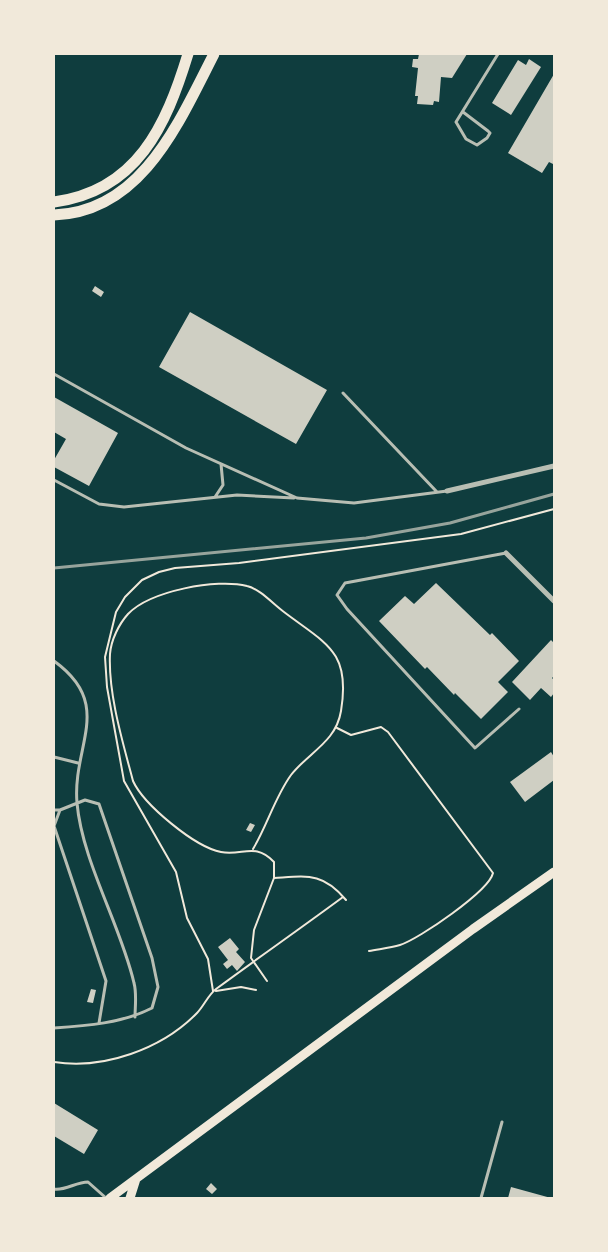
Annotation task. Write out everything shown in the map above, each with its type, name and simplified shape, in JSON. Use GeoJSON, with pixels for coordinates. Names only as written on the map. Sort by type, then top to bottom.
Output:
{"type":"FeatureCollection","features":[{"type":"Feature","properties":{"kind":"highway"},"geometry":{"type":"LineString","coordinates":[[54,202],[80,197],[100,189],[117,179],[135,164],[164,117],[188,54]]}},
{"type":"Feature","properties":{"kind":"highway"},"geometry":{"type":"LineString","coordinates":[[54,215],[76,212],[98,205],[119,194],[140,177],[170,137],[214,54]]}},
{"type":"Feature","properties":{"kind":"main road"},"geometry":{"type":"LineString","coordinates":[[110,1198],[473,929],[554,872]]}},
{"type":"Feature","properties":{"kind":"main road"},"geometry":{"type":"LineString","coordinates":[[130,1198],[136,1179]]}},
{"type":"Feature","properties":{"kind":"street"},"geometry":{"type":"LineString","coordinates":[[448,491],[554,466]]}},
{"type":"Feature","properties":{"kind":"street"},"geometry":{"type":"LineString","coordinates":[[506,553],[554,601]]}},
{"type":"Feature","properties":{"kind":"lane"},"geometry":{"type":"LineString","coordinates":[[462,112],[490,134],[482,143],[477,145],[466,139],[460,132],[456,122],[462,112],[498,54]]}},
{"type":"Feature","properties":{"kind":"lane"},"geometry":{"type":"LineString","coordinates":[[54,374],[133,421],[221,464],[297,498]]}},
{"type":"Feature","properties":{"kind":"lane"},"geometry":{"type":"LineString","coordinates":[[343,394],[438,493]]}},
{"type":"Feature","properties":{"kind":"lane"},"geometry":{"type":"LineString","coordinates":[[214,498],[223,485],[221,464]]}},
{"type":"Feature","properties":{"kind":"lane"},"geometry":{"type":"LineString","coordinates":[[54,480],[99,504],[124,507],[252,495],[354,503],[448,491]]}},
{"type":"Feature","properties":{"kind":"lane"},"geometry":{"type":"LineString","coordinates":[[506,553],[345,583],[337,595],[476,748],[520,708]]}},
{"type":"Feature","properties":{"kind":"lane"},"geometry":{"type":"LineString","coordinates":[[54,661],[63,667],[85,695],[88,731],[78,763],[77,802],[83,835],[135,985],[134,1018]]}},
{"type":"Feature","properties":{"kind":"lane"},"geometry":{"type":"LineString","coordinates":[[54,757],[78,763]]}},
{"type":"Feature","properties":{"kind":"lane"},"geometry":{"type":"LineString","coordinates":[[54,810],[60,810],[85,800],[99,804],[152,958],[158,987],[152,1008],[134,1018],[54,1028]]}},
{"type":"Feature","properties":{"kind":"lane"},"geometry":{"type":"LineString","coordinates":[[60,810],[54,826],[106,981],[99,1023]]}},
{"type":"Feature","properties":{"kind":"lane"},"geometry":{"type":"LineString","coordinates":[[481,1198],[502,1122]]}},
{"type":"Feature","properties":{"kind":"lane"},"geometry":{"type":"LineString","coordinates":[[54,1189],[59,1190],[80,1182],[88,1182],[106,1198]]}},
{"type":"Feature","properties":{"kind":"path"},"geometry":{"type":"LineString","coordinates":[[214,991],[208,959],[187,918],[176,872],[124,781],[107,687],[105,657],[116,612],[125,597],[142,580],[159,572],[175,568],[239,563],[461,534],[554,509]]}},
{"type":"Feature","properties":{"kind":"path"},"geometry":{"type":"LineString","coordinates":[[254,849],[282,790],[292,775],[327,741],[337,728],[342,691],[342,674],[339,661],[322,639],[250,586],[218,584],[191,588],[154,598],[129,613],[121,623],[114,638],[110,654],[114,695],[125,751],[137,789],[162,815],[196,841],[221,852],[254,849],[274,862],[274,878],[254,930],[251,958],[267,982]]}},
{"type":"Feature","properties":{"kind":"path"},"geometry":{"type":"LineString","coordinates":[[337,728],[351,735],[381,727],[388,732],[493,873],[492,879],[482,889],[432,928],[401,945],[369,951]]}},
{"type":"Feature","properties":{"kind":"path"},"geometry":{"type":"LineString","coordinates":[[274,878],[310,875],[333,885],[346,900]]}},
{"type":"Feature","properties":{"kind":"path"},"geometry":{"type":"LineString","coordinates":[[54,1062],[89,1065],[140,1051],[174,1032],[197,1013],[214,991],[343,897]]}},
{"type":"Feature","properties":{"kind":"path"},"geometry":{"type":"LineString","coordinates":[[214,991],[241,987],[256,990]]}},
{"type":"Feature","properties":{"kind":"building"},"geometry":{"type":"Polygon","coordinates":[[[419,54],[467,54],[452,78],[441,77],[439,102],[434,101],[433,105],[417,104],[418,96],[415,96],[418,68],[412,67],[413,59],[418,59],[419,54]]]}},
{"type":"Feature","properties":{"kind":"building"},"geometry":{"type":"Polygon","coordinates":[[[529,59],[541,67],[511,115],[492,103],[518,60],[526,65],[529,59]]]}},
{"type":"Feature","properties":{"kind":"building"},"geometry":{"type":"Polygon","coordinates":[[[554,74],[554,162],[553,164],[549,162],[542,173],[508,153],[554,74]]]}},
{"type":"Feature","properties":{"kind":"building"},"geometry":{"type":"Polygon","coordinates":[[[95,286],[104,292],[101,297],[92,291],[95,286]]]}},
{"type":"Feature","properties":{"kind":"building"},"geometry":{"type":"Polygon","coordinates":[[[190,312],[327,390],[296,444],[159,367],[190,312]]]}},
{"type":"Feature","properties":{"kind":"building"},"geometry":{"type":"Polygon","coordinates":[[[54,397],[118,433],[89,486],[54,467],[54,460],[66,439],[54,432],[54,397]]]}},
{"type":"Feature","properties":{"kind":"building"},"geometry":{"type":"Polygon","coordinates":[[[436,583],[490,635],[492,633],[519,661],[498,682],[508,692],[481,719],[427,667],[425,669],[379,621],[405,596],[414,604],[436,583]]]}},
{"type":"Feature","properties":{"kind":"building"},"geometry":{"type":"Polygon","coordinates":[[[551,640],[554,643],[554,676],[552,678],[554,680],[554,693],[551,697],[541,688],[530,700],[512,682],[551,640]]]}},
{"type":"Feature","properties":{"kind":"building"},"geometry":{"type":"Polygon","coordinates":[[[551,752],[554,757],[554,780],[525,802],[510,782],[551,752]]]}},
{"type":"Feature","properties":{"kind":"building"},"geometry":{"type":"Polygon","coordinates":[[[250,823],[255,825],[251,832],[246,830],[250,823]]]}},
{"type":"Feature","properties":{"kind":"building"},"geometry":{"type":"Polygon","coordinates":[[[230,938],[239,949],[236,952],[245,962],[237,971],[232,965],[227,969],[223,964],[228,960],[218,947],[230,938]]]}},
{"type":"Feature","properties":{"kind":"building"},"geometry":{"type":"Polygon","coordinates":[[[91,989],[96,990],[93,1003],[87,1002],[91,989]]]}},
{"type":"Feature","properties":{"kind":"building"},"geometry":{"type":"Polygon","coordinates":[[[54,1103],[98,1130],[84,1154],[54,1136],[54,1103]]]}},
{"type":"Feature","properties":{"kind":"building"},"geometry":{"type":"Polygon","coordinates":[[[211,1183],[217,1189],[212,1194],[206,1189],[211,1183]]]}},
{"type":"Feature","properties":{"kind":"building"},"geometry":{"type":"Polygon","coordinates":[[[511,1187],[551,1198],[508,1198],[511,1187]]]}},
{"type":"Feature","properties":{"kind":"railway"},"geometry":{"type":"LineString","coordinates":[[54,568],[366,538],[450,523],[554,494]]}}]}
